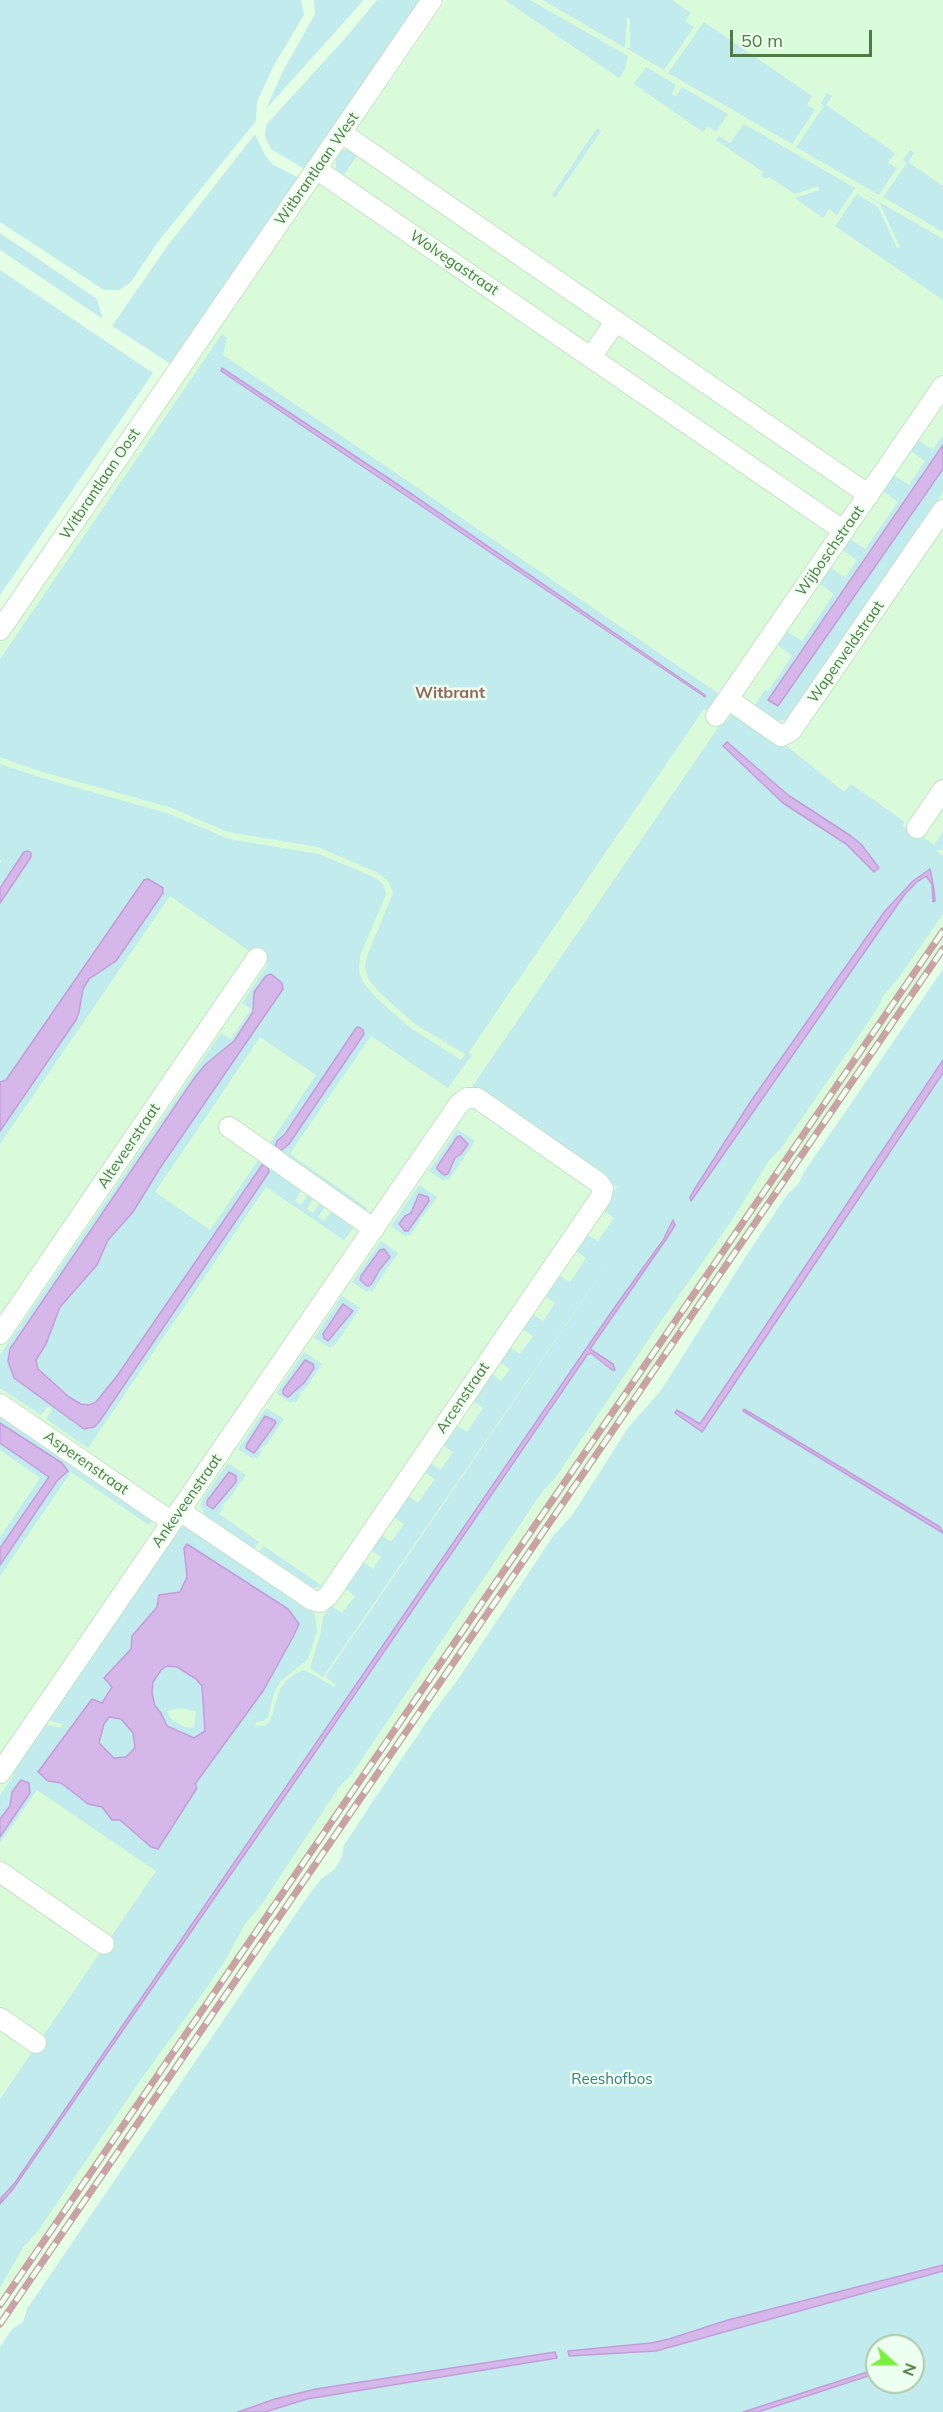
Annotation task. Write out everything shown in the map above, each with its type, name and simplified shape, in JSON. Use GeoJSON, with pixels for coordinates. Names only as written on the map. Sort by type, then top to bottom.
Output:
{"type":"FeatureCollection","features":[{"type":"Feature","properties":{"kind":"street","name":"Witbrantlaan West"},"geometry":{"type":"LineString","coordinates":[[200,338],[432,0]]}},
{"type":"Feature","properties":{"kind":"street"},"geometry":{"type":"LineString","coordinates":[[342,134],[869,495]]}},
{"type":"Feature","properties":{"kind":"street","name":"Wolvegastraat"},"geometry":{"type":"LineString","coordinates":[[316,169],[844,531]]}},
{"type":"Feature","properties":{"kind":"street"},"geometry":{"type":"LineString","coordinates":[[591,357],[616,321]]}},
{"type":"Feature","properties":{"kind":"street","name":"Witbrantlaan Oost"},"geometry":{"type":"LineString","coordinates":[[0,630],[200,338]]}},
{"type":"Feature","properties":{"kind":"street","name":"Wijboschstraat"},"geometry":{"type":"LineString","coordinates":[[716,716],[943,386]]}},
{"type":"Feature","properties":{"kind":"street","name":"Wapenveldstraat"},"geometry":{"type":"LineString","coordinates":[[728,699],[781,736],[791,731],[943,510]]}},
{"type":"Feature","properties":{"kind":"street"},"geometry":{"type":"LineString","coordinates":[[917,828],[943,790]]}},
{"type":"Feature","properties":{"kind":"street","name":"Alteveerstraat"},"geometry":{"type":"LineString","coordinates":[[0,1334],[257,958]]}},
{"type":"Feature","properties":{"kind":"street","name":"Ankeveenstraat"},"geometry":{"type":"LineString","coordinates":[[0,1773],[459,1104],[466,1098]]}},
{"type":"Feature","properties":{"kind":"street","name":"Arcenstraat"},"geometry":{"type":"LineString","coordinates":[[176,1517],[312,1600],[320,1602],[328,1596],[601,1197],[603,1189],[599,1183],[477,1098],[466,1098]]}},
{"type":"Feature","properties":{"kind":"street"},"geometry":{"type":"LineString","coordinates":[[229,1127],[374,1229]]}},
{"type":"Feature","properties":{"kind":"street","name":"Asperenstraat"},"geometry":{"type":"LineString","coordinates":[[0,1404],[176,1517]]}},
{"type":"Feature","properties":{"kind":"street"},"geometry":{"type":"LineString","coordinates":[[0,1872],[104,1944]]}},
{"type":"Feature","properties":{"kind":"street"},"geometry":{"type":"LineString","coordinates":[[0,2018],[36,2043]]}},
{"type":"Feature","properties":{"kind":"shaded area"},"geometry":{"type":"Polygon","coordinates":[[[447,0],[943,0],[943,952],[0,2297],[0,639],[447,0]]]}},
{"type":"Feature","properties":{"kind":"shaded area"},"geometry":{"type":"Polygon","coordinates":[[[222,368],[391,480],[705,697],[221,371],[222,368]]]}},
{"type":"Feature","properties":{"kind":"shaded area"},"geometry":{"type":"Polygon","coordinates":[[[943,445],[943,469],[778,706],[768,700],[943,445]]]}},
{"type":"Feature","properties":{"kind":"shaded area"},"geometry":{"type":"Polygon","coordinates":[[[727,742],[788,795],[861,844],[879,868],[874,872],[846,844],[783,803],[723,746],[727,742]]]}},
{"type":"Feature","properties":{"kind":"shaded area"},"geometry":{"type":"Polygon","coordinates":[[[28,851],[31,857],[0,903],[0,888],[24,852],[28,851]]]}},
{"type":"Feature","properties":{"kind":"shaded area"},"geometry":{"type":"Polygon","coordinates":[[[930,869],[935,901],[933,902],[932,884],[926,876],[905,894],[691,1201],[690,1197],[694,1190],[751,1101],[885,911],[913,881],[930,869]]]}},
{"type":"Feature","properties":{"kind":"shaded area"},"geometry":{"type":"Polygon","coordinates":[[[148,879],[163,888],[163,893],[116,961],[89,979],[83,989],[76,1020],[0,1131],[0,1082],[6,1080],[144,880],[148,879]]]}},
{"type":"Feature","properties":{"kind":"shaded area"},"geometry":{"type":"Polygon","coordinates":[[[271,974],[282,983],[283,989],[160,1168],[133,1212],[108,1240],[97,1265],[60,1307],[46,1344],[36,1360],[38,1369],[69,1397],[81,1404],[89,1405],[96,1402],[117,1376],[264,1163],[269,1172],[99,1422],[94,1427],[84,1429],[14,1378],[8,1361],[10,1349],[195,1077],[206,1064],[234,1041],[253,1012],[254,992],[266,976],[271,974]]]}},
{"type":"Feature","properties":{"kind":"shaded area"},"geometry":{"type":"Polygon","coordinates":[[[359,1027],[364,1034],[289,1144],[282,1150],[275,1147],[356,1028],[359,1027]]]}},
{"type":"Feature","properties":{"kind":"shaded area"},"geometry":{"type":"Polygon","coordinates":[[[943,1060],[943,1073],[702,1432],[675,1413],[677,1410],[700,1424],[943,1060]]]}},
{"type":"Feature","properties":{"kind":"shaded area"},"geometry":{"type":"Polygon","coordinates":[[[460,1136],[468,1144],[455,1158],[448,1174],[444,1175],[437,1167],[457,1137],[460,1136]]]}},
{"type":"Feature","properties":{"kind":"shaded area"},"geometry":{"type":"Polygon","coordinates":[[[419,1194],[428,1197],[429,1201],[408,1231],[405,1231],[399,1224],[405,1216],[411,1213],[419,1194]]]}},
{"type":"Feature","properties":{"kind":"shaded area"},"geometry":{"type":"Polygon","coordinates":[[[673,1220],[675,1225],[667,1238],[590,1349],[613,1364],[615,1370],[591,1353],[587,1355],[314,1754],[13,2189],[0,2204],[1,2198],[14,2184],[663,1240],[673,1220]]]}},
{"type":"Feature","properties":{"kind":"shaded area"},"geometry":{"type":"Polygon","coordinates":[[[384,1249],[390,1257],[372,1283],[367,1286],[360,1280],[361,1276],[380,1250],[384,1249]]]}},
{"type":"Feature","properties":{"kind":"shaded area"},"geometry":{"type":"Polygon","coordinates":[[[343,1304],[353,1311],[328,1341],[323,1334],[343,1304]]]}},
{"type":"Feature","properties":{"kind":"shaded area"},"geometry":{"type":"Polygon","coordinates":[[[305,1360],[313,1364],[314,1368],[304,1383],[288,1397],[283,1394],[283,1390],[305,1360]]]}},
{"type":"Feature","properties":{"kind":"shaded area"},"geometry":{"type":"Polygon","coordinates":[[[744,1409],[940,1527],[943,1533],[743,1411],[744,1409]]]}},
{"type":"Feature","properties":{"kind":"shaded area"},"geometry":{"type":"Polygon","coordinates":[[[265,1416],[276,1423],[254,1453],[246,1448],[247,1444],[265,1416]]]}},
{"type":"Feature","properties":{"kind":"shaded area"},"geometry":{"type":"Polygon","coordinates":[[[0,1423],[62,1463],[68,1471],[57,1481],[0,1565],[0,1548],[49,1477],[0,1443],[0,1423]]]}},
{"type":"Feature","properties":{"kind":"shaded area"},"geometry":{"type":"Polygon","coordinates":[[[229,1472],[236,1476],[236,1482],[213,1509],[207,1505],[207,1501],[229,1472]]]}},
{"type":"Feature","properties":{"kind":"shaded area"},"geometry":{"type":"Polygon","coordinates":[[[187,1544],[288,1609],[299,1624],[263,1691],[195,1784],[197,1788],[158,1849],[151,1847],[120,1820],[112,1820],[102,1807],[88,1804],[61,1783],[48,1781],[38,1772],[92,1699],[102,1703],[112,1687],[104,1678],[131,1649],[132,1636],[157,1607],[159,1595],[180,1592],[187,1577],[184,1548],[187,1544]],[[167,1666],[161,1670],[153,1682],[152,1693],[155,1706],[167,1726],[194,1738],[205,1731],[202,1686],[196,1679],[177,1667],[167,1666]],[[109,1717],[104,1724],[99,1743],[114,1758],[126,1757],[135,1748],[133,1733],[121,1719],[109,1717]]]}},
{"type":"Feature","properties":{"kind":"shaded area"},"geometry":{"type":"Polygon","coordinates":[[[21,1780],[29,1783],[30,1793],[0,1837],[0,1819],[10,1806],[12,1792],[21,1780]]]}},
{"type":"Feature","properties":{"kind":"shaded area"},"geometry":{"type":"Polygon","coordinates":[[[943,2265],[943,2271],[656,2351],[569,2356],[568,2351],[651,2343],[669,2339],[728,2320],[943,2265]]]}},
{"type":"Feature","properties":{"kind":"shaded area"},"geometry":{"type":"Polygon","coordinates":[[[555,2352],[557,2358],[307,2399],[265,2412],[238,2412],[275,2399],[316,2389],[555,2352]]]}},
{"type":"Feature","properties":{"kind":"shaded area"},"geometry":{"type":"Polygon","coordinates":[[[865,2373],[865,2377],[758,2412],[743,2412],[865,2373]]]}},
{"type":"Feature","properties":{"kind":"green space"},"geometry":{"type":"Polygon","coordinates":[[[0,0],[301,0],[304,15],[273,67],[257,102],[256,121],[157,243],[131,282],[119,290],[104,290],[0,222],[0,0]]]}},
{"type":"Feature","properties":{"kind":"green space"},"geometry":{"type":"Polygon","coordinates":[[[314,0],[364,0],[266,109],[283,71],[315,14],[314,0]]]}},
{"type":"Feature","properties":{"kind":"green space"},"geometry":{"type":"Polygon","coordinates":[[[377,0],[423,0],[306,170],[271,149],[265,137],[266,125],[377,0]]]}},
{"type":"Feature","properties":{"kind":"green space"},"geometry":{"type":"Polygon","coordinates":[[[505,0],[530,0],[628,56],[625,69],[619,78],[505,0]]]}},
{"type":"Feature","properties":{"kind":"green space"},"geometry":{"type":"Polygon","coordinates":[[[543,0],[672,0],[691,13],[685,21],[694,27],[664,70],[626,48],[630,48],[630,18],[627,18],[625,48],[543,0]]]}},
{"type":"Feature","properties":{"kind":"green space"},"geometry":{"type":"Polygon","coordinates":[[[704,22],[812,96],[807,105],[815,110],[792,144],[668,73],[704,22]]]}},
{"type":"Feature","properties":{"kind":"green space"},"geometry":{"type":"Polygon","coordinates":[[[646,67],[676,85],[672,94],[676,96],[682,87],[728,114],[716,132],[708,126],[703,132],[634,84],[646,67]]]}},
{"type":"Feature","properties":{"kind":"green space"},"geometry":{"type":"Polygon","coordinates":[[[827,93],[832,96],[826,105],[895,153],[888,163],[897,168],[879,195],[796,147],[824,106],[821,103],[827,93]]]}},
{"type":"Feature","properties":{"kind":"green space"},"geometry":{"type":"Polygon","coordinates":[[[744,124],[855,188],[837,215],[829,209],[823,218],[795,198],[819,190],[818,186],[795,194],[769,177],[766,179],[761,176],[763,172],[716,140],[719,136],[730,143],[744,124]]]}},
{"type":"Feature","properties":{"kind":"green space"},"geometry":{"type":"Polygon","coordinates":[[[597,128],[601,131],[555,198],[552,195],[597,128]]]}},
{"type":"Feature","properties":{"kind":"green space"},"geometry":{"type":"Polygon","coordinates":[[[255,134],[272,164],[299,178],[171,364],[112,326],[166,248],[255,134]]]}},
{"type":"Feature","properties":{"kind":"green space"},"geometry":{"type":"Polygon","coordinates":[[[350,148],[359,153],[343,176],[336,169],[336,160],[341,151],[350,148]]]}},
{"type":"Feature","properties":{"kind":"green space"},"geometry":{"type":"Polygon","coordinates":[[[910,150],[914,153],[908,162],[943,186],[943,232],[883,197],[907,163],[903,160],[910,150]]]}},
{"type":"Feature","properties":{"kind":"green space"},"geometry":{"type":"Polygon","coordinates":[[[860,191],[943,239],[943,300],[835,226],[857,194],[878,207],[897,248],[900,247],[880,204],[860,191]]]}},
{"type":"Feature","properties":{"kind":"green space"},"geometry":{"type":"Polygon","coordinates":[[[0,233],[97,299],[103,319],[0,250],[0,233]]]}},
{"type":"Feature","properties":{"kind":"green space"},"geometry":{"type":"Polygon","coordinates":[[[0,270],[153,373],[0,595],[0,270]]]}},
{"type":"Feature","properties":{"kind":"green space"},"geometry":{"type":"Polygon","coordinates":[[[222,334],[227,338],[223,355],[719,694],[708,711],[704,709],[469,1052],[472,1055],[448,1088],[371,1036],[299,1140],[290,1154],[367,1208],[366,1210],[268,1146],[316,1075],[260,1037],[155,1192],[210,1230],[259,1159],[302,1189],[295,1201],[301,1205],[309,1193],[314,1197],[307,1209],[313,1213],[321,1201],[326,1205],[318,1217],[324,1221],[333,1209],[350,1221],[354,1227],[344,1240],[266,1187],[88,1448],[46,1419],[52,1409],[48,1406],[41,1415],[0,1388],[0,1355],[221,1033],[231,1039],[251,1009],[242,1003],[268,964],[170,896],[0,1144],[0,863],[2,861],[0,859],[0,764],[167,813],[229,839],[319,854],[376,878],[384,886],[386,894],[360,956],[359,972],[363,982],[376,998],[412,1029],[461,1060],[465,1054],[415,1024],[379,992],[368,978],[365,967],[367,956],[393,893],[389,882],[378,873],[318,847],[228,832],[169,807],[36,770],[0,757],[0,659],[222,334]],[[221,368],[221,371],[703,697],[706,696],[391,480],[221,368]],[[283,989],[254,992],[253,1012],[234,1041],[206,1064],[195,1077],[10,1349],[8,1361],[14,1378],[84,1429],[94,1427],[99,1422],[269,1172],[255,1175],[117,1377],[96,1402],[85,1405],[69,1397],[38,1368],[36,1360],[44,1348],[62,1305],[103,1254],[108,1240],[133,1212],[160,1168],[283,989]],[[363,1034],[277,1141],[278,1149],[363,1034]]]}},
{"type":"Feature","properties":{"kind":"green space"},"geometry":{"type":"Polygon","coordinates":[[[943,435],[943,445],[768,700],[779,706],[943,469],[943,492],[796,706],[790,719],[777,721],[754,706],[765,690],[768,691],[792,656],[778,645],[787,632],[802,641],[834,594],[820,584],[831,568],[845,578],[857,560],[843,550],[850,539],[865,549],[898,502],[883,491],[894,475],[909,485],[925,461],[911,451],[918,440],[933,450],[943,435]]]}},
{"type":"Feature","properties":{"kind":"green space"},"geometry":{"type":"Polygon","coordinates":[[[734,708],[774,736],[844,792],[851,784],[905,822],[902,826],[921,839],[923,837],[934,845],[943,832],[943,849],[936,851],[943,856],[943,914],[897,980],[882,997],[871,1018],[782,1147],[769,1161],[730,1223],[556,1477],[542,1492],[351,1775],[339,1787],[262,1904],[245,1924],[225,1961],[38,2231],[23,2247],[0,2288],[0,2204],[13,2189],[314,1754],[587,1355],[591,1353],[615,1370],[613,1364],[590,1349],[667,1238],[675,1225],[675,1220],[137,2006],[14,2184],[0,2199],[0,2099],[156,1871],[37,1790],[0,1843],[0,1837],[30,1793],[29,1784],[21,1780],[12,1792],[10,1806],[0,1819],[0,1795],[14,1775],[10,1772],[44,1724],[62,1728],[63,1724],[46,1720],[173,1534],[182,1527],[197,1530],[311,1609],[315,1615],[317,1631],[308,1659],[281,1681],[274,1693],[268,1717],[264,1721],[256,1722],[255,1726],[264,1726],[270,1722],[280,1689],[298,1672],[305,1670],[334,1687],[336,1685],[325,1677],[629,1233],[323,1677],[310,1668],[323,1617],[331,1606],[342,1613],[355,1596],[343,1587],[361,1561],[373,1569],[381,1557],[369,1549],[379,1534],[391,1542],[404,1524],[392,1516],[407,1495],[418,1503],[435,1479],[423,1471],[429,1462],[441,1470],[453,1452],[442,1444],[455,1424],[467,1432],[483,1408],[472,1400],[490,1373],[501,1381],[510,1369],[498,1361],[508,1346],[520,1354],[533,1336],[521,1328],[531,1313],[543,1321],[555,1303],[544,1295],[558,1275],[570,1282],[586,1258],[574,1250],[586,1234],[598,1241],[614,1218],[602,1209],[617,1187],[472,1087],[724,719],[728,721],[734,708]],[[727,742],[723,747],[783,803],[846,844],[874,872],[878,868],[861,844],[788,795],[727,742]],[[930,869],[913,881],[885,911],[751,1101],[694,1190],[690,1197],[691,1201],[912,886],[926,876],[932,884],[933,903],[935,901],[930,869]],[[187,1544],[184,1549],[187,1577],[180,1592],[159,1595],[157,1607],[132,1636],[131,1649],[105,1678],[112,1687],[102,1703],[92,1700],[39,1772],[48,1781],[61,1783],[88,1804],[102,1807],[112,1819],[120,1820],[151,1847],[158,1849],[197,1788],[195,1784],[263,1691],[293,1637],[298,1623],[288,1609],[187,1544]]]}},
{"type":"Feature","properties":{"kind":"green space","name":"Reeshofbos"},"geometry":{"type":"Polygon","coordinates":[[[943,969],[943,2412],[0,2412],[0,2347],[12,2329],[23,2322],[27,2309],[301,1906],[320,1880],[335,1869],[342,1857],[344,1845],[373,1801],[461,1675],[553,1536],[573,1514],[628,1428],[662,1389],[748,1253],[787,1195],[799,1183],[804,1172],[943,969]]]}},
{"type":"Feature","properties":{"kind":"green space"},"geometry":{"type":"Polygon","coordinates":[[[457,1129],[475,1141],[448,1180],[444,1181],[429,1171],[457,1129]],[[460,1136],[457,1137],[437,1169],[444,1175],[468,1144],[460,1136]]]}},
{"type":"Feature","properties":{"kind":"green space"},"geometry":{"type":"Polygon","coordinates":[[[419,1185],[437,1197],[422,1218],[420,1217],[421,1219],[410,1236],[407,1234],[406,1237],[391,1226],[419,1185]],[[421,1194],[411,1213],[406,1215],[399,1227],[408,1231],[428,1197],[421,1194]]]}},
{"type":"Feature","properties":{"kind":"green space"},"geometry":{"type":"Polygon","coordinates":[[[381,1241],[398,1253],[384,1274],[382,1273],[383,1275],[372,1292],[369,1290],[367,1292],[352,1282],[381,1241]],[[382,1249],[361,1276],[361,1280],[369,1286],[383,1266],[382,1249]]]}},
{"type":"Feature","properties":{"kind":"green space"},"geometry":{"type":"Polygon","coordinates":[[[342,1296],[360,1308],[330,1348],[314,1338],[342,1296]]]}},
{"type":"Feature","properties":{"kind":"green space"},"geometry":{"type":"Polygon","coordinates":[[[304,1352],[322,1364],[306,1388],[299,1393],[301,1395],[295,1403],[293,1401],[291,1403],[276,1393],[304,1352]]]}},
{"type":"Feature","properties":{"kind":"green space"},"geometry":{"type":"Polygon","coordinates":[[[266,1408],[284,1419],[267,1444],[260,1449],[262,1451],[257,1459],[254,1457],[253,1459],[238,1449],[266,1408]]]}},
{"type":"Feature","properties":{"kind":"green space"},"geometry":{"type":"Polygon","coordinates":[[[0,1417],[4,1417],[149,1516],[152,1521],[149,1525],[71,1472],[0,1576],[0,1565],[58,1481],[68,1471],[62,1463],[0,1423],[0,1417]]]}},
{"type":"Feature","properties":{"kind":"green space"},"geometry":{"type":"Polygon","coordinates":[[[0,1443],[49,1476],[0,1548],[0,1537],[40,1478],[0,1450],[0,1443]]]}},
{"type":"Feature","properties":{"kind":"green space"},"geometry":{"type":"Polygon","coordinates":[[[228,1463],[246,1475],[222,1505],[224,1506],[219,1514],[259,1542],[254,1549],[205,1515],[201,1507],[202,1500],[228,1463]]]}},
{"type":"Feature","properties":{"kind":"green space"},"geometry":{"type":"Polygon","coordinates":[[[264,1545],[322,1586],[310,1587],[259,1552],[264,1545]]]}},
{"type":"Feature","properties":{"kind":"green space"},"geometry":{"type":"Polygon","coordinates":[[[167,1666],[177,1667],[196,1679],[202,1686],[205,1732],[194,1738],[167,1726],[155,1706],[152,1693],[153,1682],[161,1670],[167,1666]],[[181,1708],[167,1711],[171,1719],[184,1727],[194,1728],[196,1711],[181,1708]]]}},
{"type":"Feature","properties":{"kind":"green space"},"geometry":{"type":"Polygon","coordinates":[[[109,1717],[121,1719],[133,1733],[135,1748],[126,1757],[114,1758],[98,1743],[104,1724],[109,1717]]]}},
{"type":"Feature","properties":{"kind":"railway"},"geometry":{"type":"LineString","coordinates":[[0,2305],[943,931]]}},
{"type":"Feature","properties":{"kind":"railway"},"geometry":{"type":"LineString","coordinates":[[0,2324],[943,949]]}},
{"type":"Feature","properties":{"kind":"district","name":"Witbrant"},"geometry":{"type":"Point","coordinates":[450,693]}}]}
